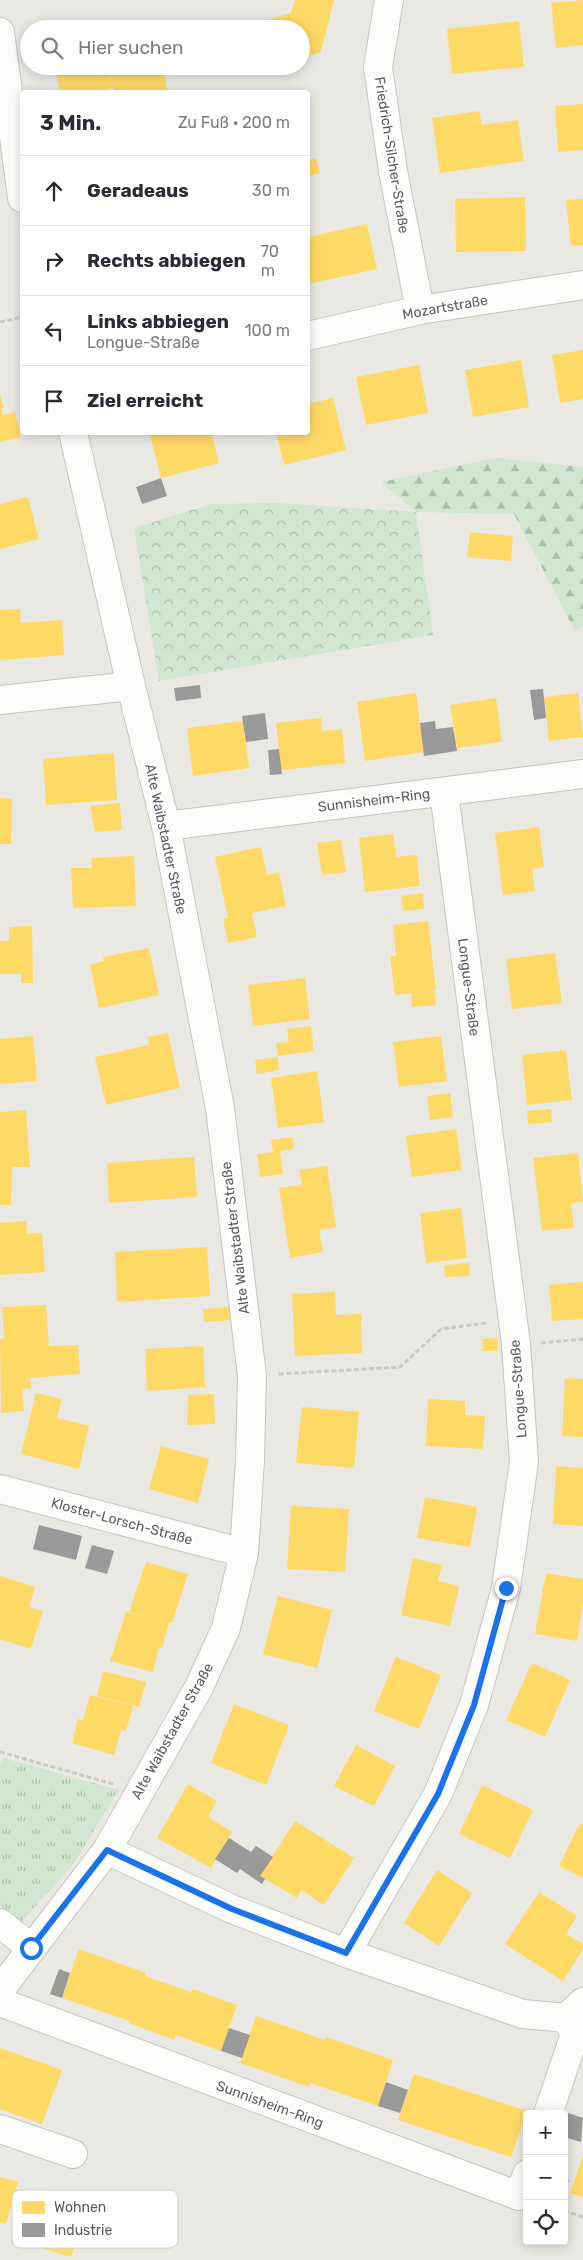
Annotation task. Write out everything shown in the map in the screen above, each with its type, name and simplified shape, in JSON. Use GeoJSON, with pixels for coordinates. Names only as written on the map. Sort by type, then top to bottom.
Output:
{"type":"FeatureCollection","features":[{"type":"Feature","properties":{"kind":"street","name":"Friedrich-Silcher-Straße"},"geometry":{"type":"LineString","coordinates":[[389,0],[378,67],[393,170],[420,310]]}},
{"type":"Feature","properties":{"kind":"street"},"geometry":{"type":"LineString","coordinates":[[0,32],[20,183]]}},
{"type":"Feature","properties":{"kind":"street","name":"Mozartstraße"},"geometry":{"type":"LineString","coordinates":[[310,336],[420,310],[583,285]]}},
{"type":"Feature","properties":{"kind":"street","name":"Alte Waibstadter Straße"},"geometry":{"type":"LineString","coordinates":[[0,1990],[107,1850],[199,1687],[226,1628],[244,1553],[250,1460],[252,1376],[220,1108],[166,826],[131,686],[75,435]]}},
{"type":"Feature","properties":{"kind":"street"},"geometry":{"type":"LineString","coordinates":[[0,700],[131,686]]}},
{"type":"Feature","properties":{"kind":"street","name":"Sunnisheim-Ring"},"geometry":{"type":"LineString","coordinates":[[166,826],[583,774]]}},
{"type":"Feature","properties":{"kind":"street","name":"Longue-Straße"},"geometry":{"type":"LineString","coordinates":[[346,1953],[438,1794],[474,1705],[506,1588],[524,1462],[514,1332],[444,792]]}},
{"type":"Feature","properties":{"kind":"street","name":"Kloster-Lorsch-Straße"},"geometry":{"type":"LineString","coordinates":[[0,1489],[244,1553]]}},
{"type":"Feature","properties":{"kind":"street"},"geometry":{"type":"LineString","coordinates":[[107,1850],[232,1909],[346,1953],[523,2014],[575,2010],[576,2034],[549,2110]]}},
{"type":"Feature","properties":{"kind":"street"},"geometry":{"type":"LineString","coordinates":[[0,1923],[31,1948]]}},
{"type":"Feature","properties":{"kind":"street","name":"Sunnisheim-Ring"},"geometry":{"type":"LineString","coordinates":[[0,2002],[519,2196],[523,2185]]}},
{"type":"Feature","properties":{"kind":"street"},"geometry":{"type":"LineString","coordinates":[[0,2129],[73,2154]]}},
{"type":"Feature","properties":{"kind":"path"},"geometry":{"type":"LineString","coordinates":[[0,322],[20,317]]}},
{"type":"Feature","properties":{"kind":"path"},"geometry":{"type":"LineString","coordinates":[[252,1376],[400,1367],[441,1329],[514,1332],[583,1339]]}},
{"type":"Feature","properties":{"kind":"path"},"geometry":{"type":"LineString","coordinates":[[0,1752],[140,1791]]}},
{"type":"Feature","properties":{"kind":"path"},"geometry":{"type":"LineString","coordinates":[[568,2212],[583,2217]]}},
{"type":"Feature","properties":{"kind":"green space"},"geometry":{"type":"Polygon","coordinates":[[[495,458],[583,467],[583,626],[575,631],[514,514],[416,512],[381,482],[495,458]]]}},
{"type":"Feature","properties":{"kind":"green space"},"geometry":{"type":"Polygon","coordinates":[[[279,503],[416,512],[433,635],[159,681],[134,528],[211,504],[279,503]]]}},
{"type":"Feature","properties":{"kind":"green space"},"geometry":{"type":"Polygon","coordinates":[[[4,1758],[119,1790],[72,1866],[22,1921],[0,1905],[0,1767],[4,1758]]]}},
{"type":"Feature","properties":{"kind":"building: Wohnen"},"geometry":{"type":"Polygon","coordinates":[[[295,0],[334,0],[321,52],[310,55],[310,20],[267,20],[291,13],[295,0]]]}},
{"type":"Feature","properties":{"kind":"building: Wohnen"},"geometry":{"type":"Polygon","coordinates":[[[583,0],[583,45],[556,48],[551,3],[583,0]]]}},
{"type":"Feature","properties":{"kind":"building: Wohnen"},"geometry":{"type":"Polygon","coordinates":[[[519,21],[524,67],[452,74],[447,29],[519,21]]]}},
{"type":"Feature","properties":{"kind":"building: Wohnen"},"geometry":{"type":"Polygon","coordinates":[[[57,75],[110,75],[113,88],[101,90],[60,90],[57,75]]]}},
{"type":"Feature","properties":{"kind":"building: Wohnen"},"geometry":{"type":"Polygon","coordinates":[[[111,75],[164,75],[167,90],[114,90],[111,75]]]}},
{"type":"Feature","properties":{"kind":"building: Wohnen"},"geometry":{"type":"Polygon","coordinates":[[[583,104],[583,150],[558,152],[555,106],[583,104]]]}},
{"type":"Feature","properties":{"kind":"building: Wohnen"},"geometry":{"type":"Polygon","coordinates":[[[479,111],[482,125],[518,120],[524,161],[440,173],[432,118],[479,111]]]}},
{"type":"Feature","properties":{"kind":"building: Wohnen"},"geometry":{"type":"Polygon","coordinates":[[[316,158],[320,173],[310,176],[310,160],[316,158]]]}},
{"type":"Feature","properties":{"kind":"building: Wohnen"},"geometry":{"type":"Polygon","coordinates":[[[525,197],[526,251],[456,252],[455,199],[525,197]]]}},
{"type":"Feature","properties":{"kind":"building: Wohnen"},"geometry":{"type":"Polygon","coordinates":[[[583,199],[583,245],[571,246],[566,200],[583,199]]]}},
{"type":"Feature","properties":{"kind":"building: Wohnen"},"geometry":{"type":"Polygon","coordinates":[[[367,224],[377,269],[310,284],[310,237],[367,224]]]}},
{"type":"Feature","properties":{"kind":"building: Wohnen"},"geometry":{"type":"Polygon","coordinates":[[[583,350],[583,399],[560,403],[552,355],[583,350]]]}},
{"type":"Feature","properties":{"kind":"building: Wohnen"},"geometry":{"type":"Polygon","coordinates":[[[521,360],[529,407],[473,417],[465,370],[521,360]]]}},
{"type":"Feature","properties":{"kind":"building: Wohnen"},"geometry":{"type":"Polygon","coordinates":[[[419,365],[428,413],[366,425],[356,377],[419,365]]]}},
{"type":"Feature","properties":{"kind":"building: Wohnen"},"geometry":{"type":"Polygon","coordinates":[[[0,395],[4,408],[1,408],[3,415],[15,412],[21,437],[0,442],[0,395]]]}},
{"type":"Feature","properties":{"kind":"building: Wohnen"},"geometry":{"type":"Polygon","coordinates":[[[333,398],[346,450],[284,465],[277,435],[310,435],[310,404],[333,398]]]}},
{"type":"Feature","properties":{"kind":"building: Wohnen"},"geometry":{"type":"Polygon","coordinates":[[[150,435],[212,435],[219,463],[161,478],[150,435]]]}},
{"type":"Feature","properties":{"kind":"building: Wohnen"},"geometry":{"type":"Polygon","coordinates":[[[28,497],[39,539],[0,549],[0,504],[28,497]]]}},
{"type":"Feature","properties":{"kind":"building: Wohnen"},"geometry":{"type":"Polygon","coordinates":[[[470,532],[513,536],[511,561],[467,557],[470,532]]]}},
{"type":"Feature","properties":{"kind":"building: Wohnen"},"geometry":{"type":"Polygon","coordinates":[[[20,609],[21,623],[62,620],[64,655],[0,660],[0,610],[20,609]]]}},
{"type":"Feature","properties":{"kind":"building: Wohnen"},"geometry":{"type":"Polygon","coordinates":[[[416,693],[424,752],[365,761],[357,702],[416,693]]]}},
{"type":"Feature","properties":{"kind":"building: Wohnen"},"geometry":{"type":"Polygon","coordinates":[[[578,693],[583,737],[549,741],[544,697],[578,693]]]}},
{"type":"Feature","properties":{"kind":"building: Wohnen"},"geometry":{"type":"Polygon","coordinates":[[[496,698],[502,742],[457,748],[450,705],[496,698]]]}},
{"type":"Feature","properties":{"kind":"building: Wohnen"},"geometry":{"type":"Polygon","coordinates":[[[321,718],[322,731],[342,729],[345,763],[281,770],[276,723],[321,718]]]}},
{"type":"Feature","properties":{"kind":"building: Wohnen"},"geometry":{"type":"Polygon","coordinates":[[[243,721],[249,768],[193,776],[187,728],[243,721]]]}},
{"type":"Feature","properties":{"kind":"building: Wohnen"},"geometry":{"type":"Polygon","coordinates":[[[114,753],[117,800],[46,805],[43,759],[114,753]]]}},
{"type":"Feature","properties":{"kind":"building: Wohnen"},"geometry":{"type":"Polygon","coordinates":[[[0,798],[12,799],[11,844],[0,844],[0,798]]]}},
{"type":"Feature","properties":{"kind":"building: Wohnen"},"geometry":{"type":"Polygon","coordinates":[[[120,803],[122,830],[95,832],[90,806],[120,803]]]}},
{"type":"Feature","properties":{"kind":"building: Wohnen"},"geometry":{"type":"Polygon","coordinates":[[[539,827],[544,867],[532,869],[535,891],[503,895],[495,833],[539,827]]]}},
{"type":"Feature","properties":{"kind":"building: Wohnen"},"geometry":{"type":"Polygon","coordinates":[[[393,834],[396,857],[417,855],[420,886],[365,892],[359,838],[393,834]]]}},
{"type":"Feature","properties":{"kind":"building: Wohnen"},"geometry":{"type":"Polygon","coordinates":[[[341,840],[346,872],[322,875],[317,843],[341,840]]]}},
{"type":"Feature","properties":{"kind":"building: Wohnen"},"geometry":{"type":"Polygon","coordinates":[[[261,847],[267,875],[279,872],[286,906],[252,913],[257,937],[228,943],[223,919],[228,918],[215,857],[261,847]]]}},
{"type":"Feature","properties":{"kind":"building: Wohnen"},"geometry":{"type":"Polygon","coordinates":[[[134,856],[136,906],[73,908],[71,868],[92,868],[91,858],[134,856]]]}},
{"type":"Feature","properties":{"kind":"building: Wohnen"},"geometry":{"type":"Polygon","coordinates":[[[423,893],[424,909],[403,911],[401,896],[423,893]]]}},
{"type":"Feature","properties":{"kind":"building: Wohnen"},"geometry":{"type":"Polygon","coordinates":[[[428,921],[436,1005],[412,1007],[411,993],[395,995],[390,956],[396,956],[393,925],[428,921]]]}},
{"type":"Feature","properties":{"kind":"building: Wohnen"},"geometry":{"type":"Polygon","coordinates":[[[32,926],[33,983],[21,983],[21,974],[0,974],[0,941],[9,941],[9,927],[32,926]]]}},
{"type":"Feature","properties":{"kind":"building: Wohnen"},"geometry":{"type":"Polygon","coordinates":[[[149,948],[159,995],[99,1008],[90,965],[104,961],[103,957],[149,948]]]}},
{"type":"Feature","properties":{"kind":"building: Wohnen"},"geometry":{"type":"Polygon","coordinates":[[[555,953],[562,1003],[512,1009],[506,959],[555,953]]]}},
{"type":"Feature","properties":{"kind":"building: Wohnen"},"geometry":{"type":"Polygon","coordinates":[[[305,978],[310,1019],[253,1026],[248,985],[305,978]]]}},
{"type":"Feature","properties":{"kind":"building: Wohnen"},"geometry":{"type":"Polygon","coordinates":[[[311,1026],[314,1051],[278,1056],[276,1043],[289,1042],[287,1029],[311,1026]]]}},
{"type":"Feature","properties":{"kind":"building: Wohnen"},"geometry":{"type":"Polygon","coordinates":[[[168,1033],[180,1088],[106,1105],[95,1057],[149,1045],[148,1037],[168,1033]]]}},
{"type":"Feature","properties":{"kind":"building: Wohnen"},"geometry":{"type":"Polygon","coordinates":[[[33,1036],[37,1081],[0,1084],[0,1039],[33,1036]]]}},
{"type":"Feature","properties":{"kind":"building: Wohnen"},"geometry":{"type":"Polygon","coordinates":[[[441,1036],[447,1081],[399,1087],[393,1042],[441,1036]]]}},
{"type":"Feature","properties":{"kind":"building: Wohnen"},"geometry":{"type":"Polygon","coordinates":[[[566,1050],[572,1100],[527,1105],[522,1055],[566,1050]]]}},
{"type":"Feature","properties":{"kind":"building: Wohnen"},"geometry":{"type":"Polygon","coordinates":[[[278,1057],[279,1070],[257,1074],[255,1060],[278,1057]]]}},
{"type":"Feature","properties":{"kind":"building: Wohnen"},"geometry":{"type":"Polygon","coordinates":[[[317,1071],[324,1122],[278,1128],[271,1078],[317,1071]]]}},
{"type":"Feature","properties":{"kind":"building: Wohnen"},"geometry":{"type":"Polygon","coordinates":[[[450,1093],[453,1117],[430,1120],[427,1096],[450,1093]]]}},
{"type":"Feature","properties":{"kind":"building: Wohnen"},"geometry":{"type":"Polygon","coordinates":[[[551,1109],[552,1122],[528,1124],[527,1111],[551,1109]]]}},
{"type":"Feature","properties":{"kind":"building: Wohnen"},"geometry":{"type":"Polygon","coordinates":[[[26,1110],[30,1167],[12,1167],[11,1205],[0,1205],[0,1112],[26,1110]]]}},
{"type":"Feature","properties":{"kind":"building: Wohnen"},"geometry":{"type":"Polygon","coordinates":[[[456,1129],[462,1170],[412,1177],[406,1136],[456,1129]]]}},
{"type":"Feature","properties":{"kind":"building: Wohnen"},"geometry":{"type":"Polygon","coordinates":[[[293,1137],[294,1149],[280,1151],[283,1174],[260,1177],[257,1154],[273,1152],[271,1140],[293,1137]]]}},
{"type":"Feature","properties":{"kind":"building: Wohnen"},"geometry":{"type":"Polygon","coordinates":[[[578,1153],[583,1202],[571,1203],[574,1228],[542,1231],[533,1158],[578,1153]]]}},
{"type":"Feature","properties":{"kind":"building: Wohnen"},"geometry":{"type":"Polygon","coordinates":[[[194,1157],[197,1197],[109,1203],[107,1163],[194,1157]]]}},
{"type":"Feature","properties":{"kind":"building: Wohnen"},"geometry":{"type":"Polygon","coordinates":[[[327,1166],[336,1227],[319,1230],[323,1252],[290,1258],[279,1188],[302,1185],[299,1170],[327,1166]]]}},
{"type":"Feature","properties":{"kind":"building: Wohnen"},"geometry":{"type":"Polygon","coordinates":[[[461,1208],[467,1258],[426,1263],[420,1213],[461,1208]]]}},
{"type":"Feature","properties":{"kind":"building: Wohnen"},"geometry":{"type":"Polygon","coordinates":[[[26,1221],[27,1234],[42,1233],[45,1272],[0,1275],[0,1223],[26,1221]]]}},
{"type":"Feature","properties":{"kind":"building: Wohnen"},"geometry":{"type":"Polygon","coordinates":[[[207,1247],[210,1296],[117,1302],[115,1252],[207,1247]]]}},
{"type":"Feature","properties":{"kind":"building: Wohnen"},"geometry":{"type":"Polygon","coordinates":[[[469,1263],[470,1276],[445,1277],[444,1265],[469,1263]]]}},
{"type":"Feature","properties":{"kind":"building: Wohnen"},"geometry":{"type":"Polygon","coordinates":[[[583,1282],[583,1319],[552,1321],[549,1285],[583,1282]]]}},
{"type":"Feature","properties":{"kind":"building: Wohnen"},"geometry":{"type":"Polygon","coordinates":[[[335,1292],[336,1315],[361,1314],[362,1353],[295,1356],[292,1294],[335,1292]]]}},
{"type":"Feature","properties":{"kind":"building: Wohnen"},"geometry":{"type":"Polygon","coordinates":[[[46,1305],[49,1346],[78,1345],[80,1374],[30,1378],[31,1388],[22,1389],[24,1411],[1,1413],[0,1339],[4,1339],[2,1307],[46,1305]]]}},
{"type":"Feature","properties":{"kind":"building: Wohnen"},"geometry":{"type":"Polygon","coordinates":[[[230,1307],[231,1320],[204,1322],[203,1309],[230,1307]]]}},
{"type":"Feature","properties":{"kind":"building: Wohnen"},"geometry":{"type":"Polygon","coordinates":[[[497,1338],[498,1351],[483,1351],[482,1339],[497,1338]]]}},
{"type":"Feature","properties":{"kind":"building: Wohnen"},"geometry":{"type":"Polygon","coordinates":[[[203,1346],[205,1387],[147,1391],[145,1349],[203,1346]]]}},
{"type":"Feature","properties":{"kind":"building: Wohnen"},"geometry":{"type":"Polygon","coordinates":[[[565,1378],[583,1379],[583,1437],[562,1436],[565,1378]]]}},
{"type":"Feature","properties":{"kind":"building: Wohnen"},"geometry":{"type":"Polygon","coordinates":[[[36,1393],[62,1399],[57,1418],[89,1426],[79,1469],[21,1454],[36,1393]]]}},
{"type":"Feature","properties":{"kind":"building: Wohnen"},"geometry":{"type":"Polygon","coordinates":[[[214,1394],[215,1424],[187,1425],[188,1395],[214,1394]]]}},
{"type":"Feature","properties":{"kind":"building: Wohnen"},"geometry":{"type":"Polygon","coordinates":[[[428,1399],[465,1401],[465,1415],[485,1416],[483,1449],[426,1446],[428,1399]]]}},
{"type":"Feature","properties":{"kind":"building: Wohnen"},"geometry":{"type":"Polygon","coordinates":[[[302,1407],[359,1412],[354,1468],[296,1463],[302,1407]]]}},
{"type":"Feature","properties":{"kind":"building: Wohnen"},"geometry":{"type":"Polygon","coordinates":[[[161,1446],[209,1459],[198,1503],[149,1489],[161,1446]]]}},
{"type":"Feature","properties":{"kind":"building: Wohnen"},"geometry":{"type":"Polygon","coordinates":[[[556,1466],[583,1468],[583,1526],[553,1524],[556,1466]]]}},
{"type":"Feature","properties":{"kind":"building: Wohnen"},"geometry":{"type":"Polygon","coordinates":[[[425,1497],[477,1507],[470,1547],[417,1538],[425,1497]]]}},
{"type":"Feature","properties":{"kind":"building: Wohnen"},"geometry":{"type":"Polygon","coordinates":[[[291,1506],[349,1509],[345,1572],[287,1569],[291,1506]]]}},
{"type":"Feature","properties":{"kind":"building: Wohnen"},"geometry":{"type":"Polygon","coordinates":[[[413,1558],[442,1565],[438,1581],[459,1586],[450,1626],[401,1615],[413,1558]]]}},
{"type":"Feature","properties":{"kind":"building: Wohnen"},"geometry":{"type":"Polygon","coordinates":[[[146,1562],[188,1574],[172,1623],[169,1623],[162,1648],[159,1647],[153,1672],[110,1661],[126,1612],[157,1620],[129,1612],[146,1562]]]}},
{"type":"Feature","properties":{"kind":"building: Wohnen"},"geometry":{"type":"Polygon","coordinates":[[[546,1573],[583,1579],[583,1604],[577,1641],[535,1634],[546,1573]]]}},
{"type":"Feature","properties":{"kind":"building: Wohnen"},"geometry":{"type":"Polygon","coordinates":[[[0,1576],[35,1587],[29,1607],[43,1611],[31,1649],[0,1639],[0,1576]]]}},
{"type":"Feature","properties":{"kind":"building: Wohnen"},"geometry":{"type":"Polygon","coordinates":[[[278,1596],[332,1610],[317,1668],[263,1654],[278,1596]]]}},
{"type":"Feature","properties":{"kind":"building: Wohnen"},"geometry":{"type":"Polygon","coordinates":[[[396,1657],[441,1675],[419,1729],[374,1711],[396,1657]]]}},
{"type":"Feature","properties":{"kind":"building: Wohnen"},"geometry":{"type":"Polygon","coordinates":[[[532,1663],[570,1680],[545,1737],[506,1720],[532,1663]]]}},
{"type":"Feature","properties":{"kind":"building: Wohnen"},"geometry":{"type":"Polygon","coordinates":[[[103,1671],[146,1682],[139,1707],[97,1696],[103,1671]]]}},
{"type":"Feature","properties":{"kind":"building: Wohnen"},"geometry":{"type":"Polygon","coordinates":[[[90,1695],[133,1706],[126,1731],[92,1722],[121,1730],[114,1755],[72,1743],[78,1719],[83,1720],[90,1695]]]}},
{"type":"Feature","properties":{"kind":"building: Wohnen"},"geometry":{"type":"Polygon","coordinates":[[[234,1704],[289,1725],[266,1785],[211,1763],[234,1704]]]}},
{"type":"Feature","properties":{"kind":"building: Wohnen"},"geometry":{"type":"Polygon","coordinates":[[[356,1745],[395,1766],[374,1806],[334,1786],[356,1745]]]}},
{"type":"Feature","properties":{"kind":"building: Wohnen"},"geometry":{"type":"Polygon","coordinates":[[[188,1784],[217,1801],[208,1817],[232,1832],[211,1868],[157,1838],[188,1784]]]}},
{"type":"Feature","properties":{"kind":"building: Wohnen"},"geometry":{"type":"Polygon","coordinates":[[[482,1785],[533,1810],[510,1858],[459,1834],[482,1785]]]}},
{"type":"Feature","properties":{"kind":"building: Wohnen"},"geometry":{"type":"Polygon","coordinates":[[[295,1821],[354,1858],[324,1905],[301,1890],[297,1898],[260,1876],[295,1821]]]}},
{"type":"Feature","properties":{"kind":"building: Wohnen"},"geometry":{"type":"Polygon","coordinates":[[[580,1823],[583,1824],[583,1878],[559,1866],[580,1823]]]}},
{"type":"Feature","properties":{"kind":"building: Wohnen"},"geometry":{"type":"Polygon","coordinates":[[[437,1870],[472,1893],[439,1946],[404,1923],[437,1870]]]}},
{"type":"Feature","properties":{"kind":"building: Wohnen"},"geometry":{"type":"Polygon","coordinates":[[[539,1892],[577,1916],[566,1934],[583,1944],[583,1949],[563,1981],[505,1944],[539,1892]]]}},
{"type":"Feature","properties":{"kind":"building: Wohnen"},"geometry":{"type":"Polygon","coordinates":[[[79,1949],[146,1973],[145,1976],[191,1992],[192,1989],[237,2005],[221,2051],[176,2035],[174,2040],[129,2023],[130,2021],[62,1998],[79,1949]]]}},
{"type":"Feature","properties":{"kind":"building: Wohnen"},"geometry":{"type":"Polygon","coordinates":[[[256,2016],[325,2040],[326,2037],[393,2060],[378,2106],[310,2083],[309,2087],[240,2063],[256,2016]]]}},
{"type":"Feature","properties":{"kind":"building: Wohnen"},"geometry":{"type":"Polygon","coordinates":[[[0,2048],[62,2070],[42,2124],[0,2109],[0,2048]]]}},
{"type":"Feature","properties":{"kind":"building: Wohnen"},"geometry":{"type":"Polygon","coordinates":[[[414,2074],[524,2110],[523,2122],[511,2157],[398,2120],[414,2074]]]}},
{"type":"Feature","properties":{"kind":"building: Wohnen"},"geometry":{"type":"Polygon","coordinates":[[[583,2156],[583,2197],[570,2193],[583,2156]]]}},
{"type":"Feature","properties":{"kind":"building: Wohnen"},"geometry":{"type":"Polygon","coordinates":[[[0,2177],[18,2182],[16,2190],[12,2190],[12,2203],[6,2224],[0,2223],[0,2177]]]}},
{"type":"Feature","properties":{"kind":"building: Wohnen"},"geometry":{"type":"Polygon","coordinates":[[[41,2248],[74,2248],[71,2257],[41,2248]]]}},
{"type":"Feature","properties":{"kind":"building: Industrie"},"geometry":{"type":"Polygon","coordinates":[[[161,478],[167,496],[142,504],[136,487],[161,478]]]}},
{"type":"Feature","properties":{"kind":"building: Industrie"},"geometry":{"type":"Polygon","coordinates":[[[200,685],[201,698],[176,701],[174,688],[200,685]]]}},
{"type":"Feature","properties":{"kind":"building: Industrie"},"geometry":{"type":"Polygon","coordinates":[[[543,689],[546,718],[534,720],[530,690],[543,689]]]}},
{"type":"Feature","properties":{"kind":"building: Industrie"},"geometry":{"type":"Polygon","coordinates":[[[265,713],[268,739],[246,742],[242,716],[265,713]]]}},
{"type":"Feature","properties":{"kind":"building: Industrie"},"geometry":{"type":"Polygon","coordinates":[[[435,721],[436,729],[453,727],[457,751],[424,756],[420,723],[435,721]]]}},
{"type":"Feature","properties":{"kind":"building: Industrie"},"geometry":{"type":"Polygon","coordinates":[[[279,749],[282,774],[270,775],[268,750],[279,749]]]}},
{"type":"Feature","properties":{"kind":"building: Industrie"},"geometry":{"type":"Polygon","coordinates":[[[39,1525],[82,1536],[76,1560],[33,1549],[39,1525]]]}},
{"type":"Feature","properties":{"kind":"building: Industrie"},"geometry":{"type":"Polygon","coordinates":[[[92,1545],[114,1551],[107,1574],[85,1568],[92,1545]]]}},
{"type":"Feature","properties":{"kind":"building: Industrie"},"geometry":{"type":"Polygon","coordinates":[[[229,1838],[251,1852],[256,1846],[273,1857],[260,1876],[265,1879],[262,1884],[240,1869],[237,1873],[215,1859],[229,1838]]]}},
{"type":"Feature","properties":{"kind":"building: Industrie"},"geometry":{"type":"Polygon","coordinates":[[[59,1969],[70,1973],[62,1998],[50,1994],[59,1969]]]}},
{"type":"Feature","properties":{"kind":"building: Industrie"},"geometry":{"type":"Polygon","coordinates":[[[229,2028],[250,2035],[242,2058],[221,2051],[229,2028]]]}},
{"type":"Feature","properties":{"kind":"building: Industrie"},"geometry":{"type":"Polygon","coordinates":[[[386,2082],[408,2090],[400,2113],[378,2106],[386,2082]]]}},
{"type":"Feature","properties":{"kind":"building: Industrie"},"geometry":{"type":"Polygon","coordinates":[[[568,2113],[583,2118],[581,2142],[568,2138],[568,2113]]]}},
{"type":"Feature","properties":{"kind":"route"},"geometry":{"type":"LineString","coordinates":[[31,1948],[107,1850],[232,1909],[346,1953],[438,1794],[474,1705],[506,1588]]}}]}
